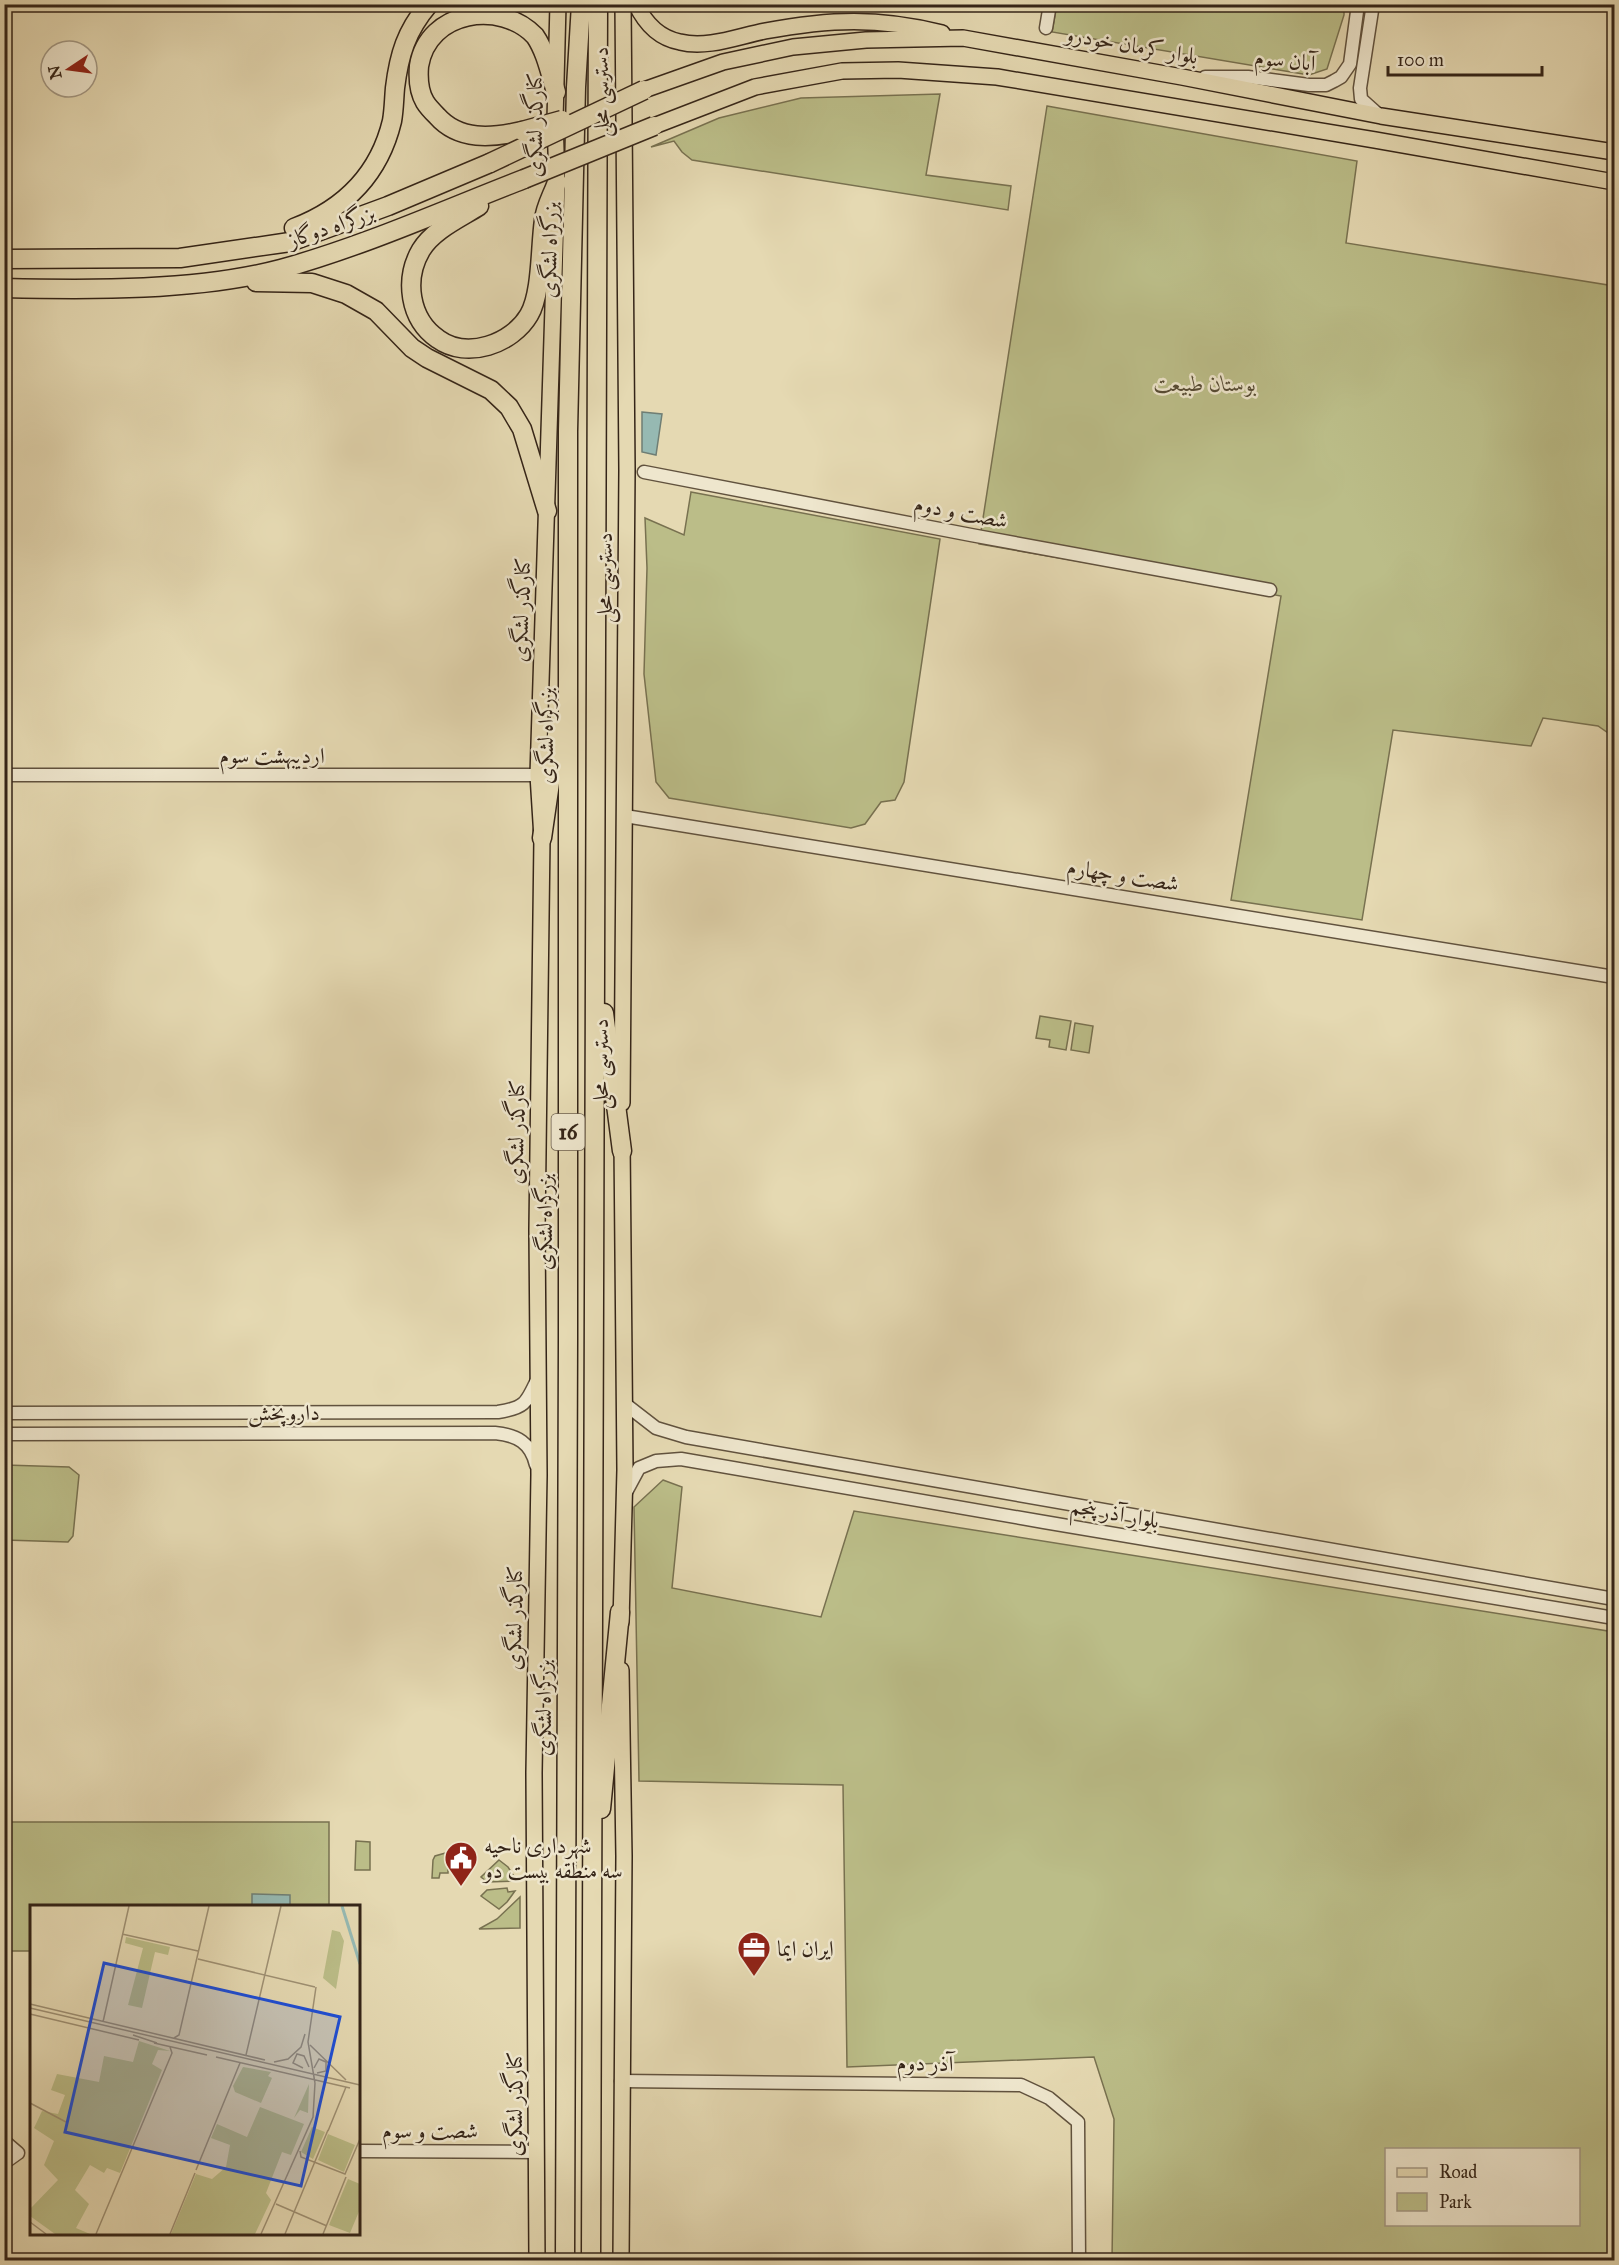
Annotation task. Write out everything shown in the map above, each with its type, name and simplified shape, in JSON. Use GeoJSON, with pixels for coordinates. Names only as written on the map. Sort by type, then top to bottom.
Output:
{"type":"FeatureCollection","features":[{"type":"Feature","properties":{"kind":"highway"},"geometry":{"type":"LineString","coordinates":[[237,251],[312,222],[340,205],[364,180],[380,153],[392,120],[402,49],[417,18],[429,4]]}},
{"type":"Feature","properties":{"kind":"highway","name":"بزرگراه لشگری"},"geometry":{"type":"LineString","coordinates":[[565,2260],[568,431],[576,87],[581,4]]}},
{"type":"Feature","properties":{"kind":"highway","name":"16"},"geometry":{"type":"LineString","coordinates":[[591,2260],[598,4]]}},
{"type":"Feature","properties":{"kind":"highway"},"geometry":{"type":"LineString","coordinates":[[556,92],[545,57],[534,35],[516,18],[493,8],[471,8],[447,21],[431,34],[422,51],[418,75],[425,102],[444,124],[469,136],[497,137],[607,108]]}},
{"type":"Feature","properties":{"kind":"highway","name":"بزرگراه دوگاز"},"geometry":{"type":"LineString","coordinates":[[4,259],[180,258],[290,242],[388,206],[490,163],[644,90]]}},
{"type":"Feature","properties":{"kind":"highway","name":"بزرگراه دوگاز"},"geometry":{"type":"LineString","coordinates":[[4,288],[134,288],[216,281],[280,269],[361,243],[654,126]]}},
{"type":"Feature","properties":{"kind":"highway"},"geometry":{"type":"LineString","coordinates":[[524,179],[442,229],[422,248],[412,271],[411,296],[420,321],[438,339],[457,348],[476,348],[496,344],[513,334],[530,314],[537,288],[544,217],[557,182]]}},
{"type":"Feature","properties":{"kind":"highway"},"geometry":{"type":"LineString","coordinates":[[216,281],[312,283],[346,294],[376,311],[412,348],[427,358],[491,390],[509,407],[522,429],[547,511]]}},
{"type":"Feature","properties":{"kind":"highway"},"geometry":{"type":"LineString","coordinates":[[542,838],[561,712],[568,645]]}},
{"type":"Feature","properties":{"kind":"highway"},"geometry":{"type":"LineString","coordinates":[[595,921],[612,1084],[622,1151]]}},
{"type":"Feature","properties":{"kind":"highway"},"geometry":{"type":"LineString","coordinates":[[591,1880],[606,1774],[610,1703],[620,1612]]}},
{"type":"Feature","properties":{"kind":"main road","name":"کنارگذر لشگری"},"geometry":{"type":"LineString","coordinates":[[537,2260],[534,1773],[539,1475],[537,1230],[542,838],[538,775],[557,182],[555,120],[558,4]]}},
{"type":"Feature","properties":{"kind":"main road","name":"دسترسی محلی"},"geometry":{"type":"LineString","coordinates":[[622,4],[627,470],[622,1151]]}},
{"type":"Feature","properties":{"kind":"main road"},"geometry":{"type":"LineString","coordinates":[[636,4],[657,33],[679,42],[699,44],[810,24],[856,20],[908,24],[963,38]]}},
{"type":"Feature","properties":{"kind":"main road","name":"بلوار کرمان خودرو"},"geometry":{"type":"LineString","coordinates":[[644,90],[723,62],[793,47],[866,40],[963,38],[1182,76],[1381,116],[1614,152]]}},
{"type":"Feature","properties":{"kind":"main road"},"geometry":{"type":"LineString","coordinates":[[654,126],[755,87],[842,71],[898,70],[997,77],[1614,182]]}},
{"type":"Feature","properties":{"kind":"main road"},"geometry":{"type":"LineString","coordinates":[[621,2260],[624,1857],[620,1612],[625,1494],[622,1151]]}},
{"type":"Feature","properties":{"kind":"street"},"geometry":{"type":"LineString","coordinates":[[1046,28],[1050,4]]}},
{"type":"Feature","properties":{"kind":"street","name":"آبان سوم"},"geometry":{"type":"LineString","coordinates":[[1182,76],[1248,77],[1326,85],[1341,77],[1350,64],[1358,4]]}},
{"type":"Feature","properties":{"kind":"street"},"geometry":{"type":"LineString","coordinates":[[1373,4],[1360,88],[1361,99],[1368,108],[1381,116]]}},
{"type":"Feature","properties":{"kind":"street","name":"شصت و دوم"},"geometry":{"type":"LineString","coordinates":[[644,472],[970,536],[1270,590]]}},
{"type":"Feature","properties":{"kind":"street","name":"اردیبهشت سوم"},"geometry":{"type":"LineString","coordinates":[[4,775],[538,775]]}},
{"type":"Feature","properties":{"kind":"street","name":"شصت و چهارم"},"geometry":{"type":"LineString","coordinates":[[625,816],[1614,976]]}},
{"type":"Feature","properties":{"kind":"street","name":"داروپخش"},"geometry":{"type":"LineString","coordinates":[[4,1413],[498,1412],[514,1409],[526,1403],[539,1377]]}},
{"type":"Feature","properties":{"kind":"street","name":"بلوار آذر پنجم"},"geometry":{"type":"LineString","coordinates":[[625,1404],[656,1428],[686,1437],[1614,1599]]}},
{"type":"Feature","properties":{"kind":"street"},"geometry":{"type":"LineString","coordinates":[[495,1433],[501,1426],[498,1412]]}},
{"type":"Feature","properties":{"kind":"street","name":"داروپخش"},"geometry":{"type":"LineString","coordinates":[[4,1434],[495,1433],[507,1434],[526,1444],[533,1454],[539,1475]]}},
{"type":"Feature","properties":{"kind":"street","name":"بلوار آذر پنجم"},"geometry":{"type":"LineString","coordinates":[[625,1494],[639,1468],[656,1461],[681,1459],[1614,1618]]}},
{"type":"Feature","properties":{"kind":"street","name":"آذر دوم"},"geometry":{"type":"LineString","coordinates":[[621,2081],[1021,2085],[1049,2098],[1078,2122],[1079,2260]]}},
{"type":"Feature","properties":{"kind":"street"},"geometry":{"type":"LineString","coordinates":[[4,2141],[18,2153]]}},
{"type":"Feature","properties":{"kind":"street","name":"شصت و سوم"},"geometry":{"type":"LineString","coordinates":[[360,2151],[537,2152]]}},
{"type":"Feature","properties":{"kind":"street"},"geometry":{"type":"LineString","coordinates":[[4,2153],[30,2153]]}},
{"type":"Feature","properties":{"kind":"street"},"geometry":{"type":"LineString","coordinates":[[4,2163],[18,2153]]}},
{"type":"Feature","properties":{"kind":"green space"},"geometry":{"type":"Polygon","coordinates":[[[1057,4],[1344,4],[1344,15],[1327,69],[1309,75],[1052,32],[1057,4]]]}},
{"type":"Feature","properties":{"kind":"green space"},"geometry":{"type":"Polygon","coordinates":[[[940,94],[926,175],[1011,186],[1008,210],[692,160],[674,141],[651,147],[719,118],[801,98],[940,94]]]}},
{"type":"Feature","properties":{"kind":"green space","name":"بوستان طبیعت"},"geometry":{"type":"Polygon","coordinates":[[[1047,106],[1357,161],[1346,243],[1614,286],[1614,737],[1598,726],[1543,718],[1531,746],[1393,730],[1362,920],[1231,900],[1281,596],[979,544],[1047,106]]]}},
{"type":"Feature","properties":{"kind":"green space"},"geometry":{"type":"Polygon","coordinates":[[[691,492],[940,539],[904,782],[895,800],[881,802],[865,824],[851,828],[669,798],[656,782],[644,674],[647,568],[645,518],[684,535],[691,492]]]}},
{"type":"Feature","properties":{"kind":"green space"},"geometry":{"type":"Polygon","coordinates":[[[1040,1016],[1071,1021],[1066,1050],[1049,1047],[1050,1040],[1036,1038],[1040,1016]]]}},
{"type":"Feature","properties":{"kind":"green space"},"geometry":{"type":"Polygon","coordinates":[[[1075,1023],[1093,1026],[1089,1053],[1071,1050],[1075,1023]]]}},
{"type":"Feature","properties":{"kind":"green space"},"geometry":{"type":"Polygon","coordinates":[[[5,1465],[69,1467],[79,1475],[73,1536],[68,1542],[5,1540],[5,1465]]]}},
{"type":"Feature","properties":{"kind":"green space"},"geometry":{"type":"Polygon","coordinates":[[[663,1480],[682,1487],[672,1588],[821,1617],[854,1511],[1614,1632],[1614,2260],[1112,2260],[1114,2119],[1094,2057],[847,2067],[843,1785],[639,1781],[634,1507],[663,1480]]]}},
{"type":"Feature","properties":{"kind":"green space"},"geometry":{"type":"Polygon","coordinates":[[[5,1822],[329,1822],[329,1905],[30,1905],[30,1951],[5,1951],[5,1822]]]}},
{"type":"Feature","properties":{"kind":"green space"},"geometry":{"type":"Polygon","coordinates":[[[356,1841],[370,1842],[370,1870],[355,1870],[356,1841]]]}},
{"type":"Feature","properties":{"kind":"green space"},"geometry":{"type":"Polygon","coordinates":[[[456,1850],[464,1853],[448,1869],[448,1873],[440,1873],[439,1878],[432,1878],[435,1856],[456,1850]]]}},
{"type":"Feature","properties":{"kind":"green space"},"geometry":{"type":"Polygon","coordinates":[[[499,1860],[508,1867],[517,1881],[487,1882],[481,1877],[499,1860]]]}},
{"type":"Feature","properties":{"kind":"green space"},"geometry":{"type":"Polygon","coordinates":[[[507,1888],[508,1892],[515,1891],[499,1909],[481,1896],[487,1890],[507,1888]]]}},
{"type":"Feature","properties":{"kind":"green space"},"geometry":{"type":"Polygon","coordinates":[[[520,1897],[520,1928],[479,1929],[497,1919],[520,1897]]]}},
{"type":"Feature","properties":{"kind":"water"},"geometry":{"type":"Polygon","coordinates":[[[642,412],[662,414],[656,455],[642,452],[642,412]]]}},
{"type":"Feature","properties":{"kind":"water"},"geometry":{"type":"Polygon","coordinates":[[[252,1894],[290,1895],[290,1905],[252,1905],[252,1894]]]}},
{"type":"Feature","properties":{"kind":"place","name":"شهرداری ناحیه سه منطقه بیست دو"},"geometry":{"type":"Point","coordinates":[461,1887]}},
{"type":"Feature","properties":{"kind":"place","name":"ایران ایما"},"geometry":{"type":"Point","coordinates":[754,1977]}}]}
